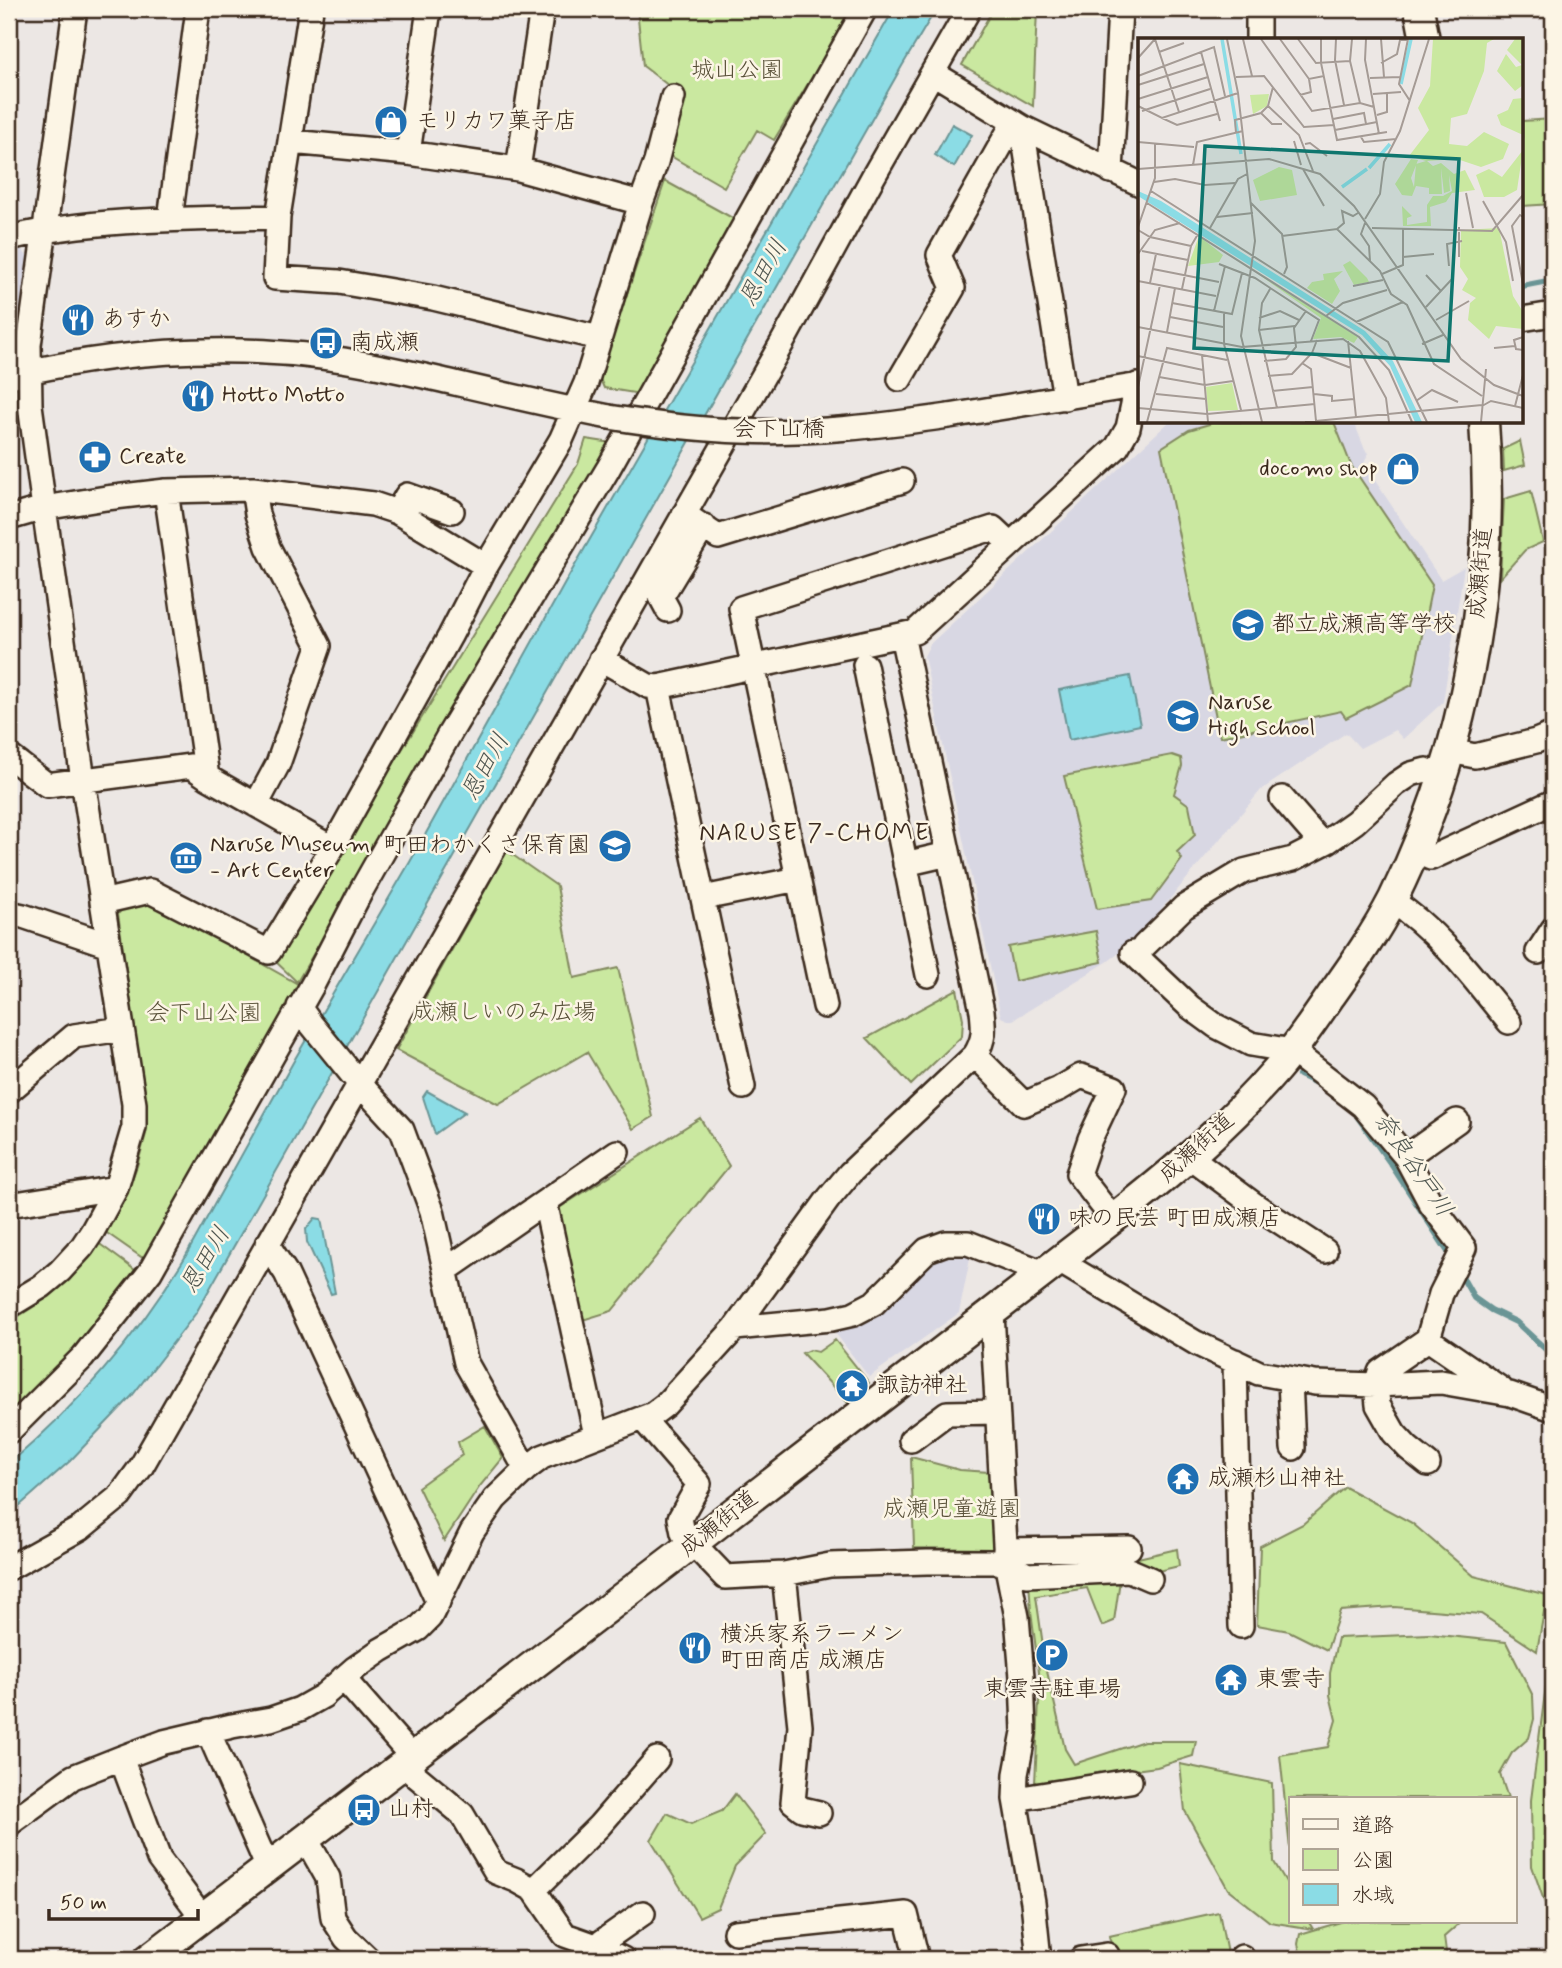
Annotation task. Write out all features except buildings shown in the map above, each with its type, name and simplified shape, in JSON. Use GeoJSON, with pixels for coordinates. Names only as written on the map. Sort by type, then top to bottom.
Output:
{"type":"FeatureCollection","features":[{"type":"Feature","properties":{"kind":"main road"},"geometry":{"type":"LineString","coordinates":[[1419,9],[1425,38]]}},
{"type":"Feature","properties":{"kind":"main road","name":"成瀬街道"},"geometry":{"type":"LineString","coordinates":[[148,1959],[1113,1219],[1190,1157],[1285,1060],[1357,959],[1392,901],[1434,803],[1447,764],[1476,633],[1482,589],[1487,502],[1484,424]]}},
{"type":"Feature","properties":{"kind":"street"},"geometry":{"type":"LineString","coordinates":[[9,1306],[42,1286],[60,1271],[92,1232],[116,1188],[134,1126],[134,1104],[83,780],[30,405],[18,373],[29,345],[75,9]]}},
{"type":"Feature","properties":{"kind":"street"},"geometry":{"type":"LineString","coordinates":[[170,219],[198,9]]}},
{"type":"Feature","properties":{"kind":"street"},"geometry":{"type":"LineString","coordinates":[[311,9],[278,217],[275,278],[339,282],[433,298],[599,338]]}},
{"type":"Feature","properties":{"kind":"street"},"geometry":{"type":"LineString","coordinates":[[408,153],[429,9]]}},
{"type":"Feature","properties":{"kind":"street"},"geometry":{"type":"LineString","coordinates":[[518,169],[542,9]]}},
{"type":"Feature","properties":{"kind":"street"},"geometry":{"type":"LineString","coordinates":[[9,1431],[83,1357],[150,1272],[305,1016],[361,891],[443,745],[615,457],[865,9]]}},
{"type":"Feature","properties":{"kind":"street"},"geometry":{"type":"LineString","coordinates":[[9,1568],[81,1528],[120,1496],[141,1467],[970,9]]}},
{"type":"Feature","properties":{"kind":"street"},"geometry":{"type":"LineString","coordinates":[[1111,171],[1120,9]]}},
{"type":"Feature","properties":{"kind":"street"},"geometry":{"type":"LineString","coordinates":[[1258,9],[1258,38]]}},
{"type":"Feature","properties":{"kind":"street"},"geometry":{"type":"LineString","coordinates":[[933,74],[1018,125],[1138,183]]}},
{"type":"Feature","properties":{"kind":"street"},"geometry":{"type":"LineString","coordinates":[[102,902],[150,891],[269,952],[332,848],[486,566],[561,440],[586,383],[656,162],[673,97]]}},
{"type":"Feature","properties":{"kind":"street"},"geometry":{"type":"LineString","coordinates":[[900,379],[953,288],[939,256],[1018,125]]}},
{"type":"Feature","properties":{"kind":"street"},"geometry":{"type":"LineString","coordinates":[[1018,125],[1065,398]]}},
{"type":"Feature","properties":{"kind":"street"},"geometry":{"type":"LineString","coordinates":[[291,142],[408,153],[518,169],[641,203]]}},
{"type":"Feature","properties":{"kind":"street"},"geometry":{"type":"LineString","coordinates":[[9,238],[44,230],[170,219],[278,217]]}},
{"type":"Feature","properties":{"kind":"street"},"geometry":{"type":"LineString","coordinates":[[1524,319],[1553,314]]}},
{"type":"Feature","properties":{"kind":"street","name":"会下山橋"},"geometry":{"type":"LineString","coordinates":[[18,373],[112,358],[197,351],[309,356],[396,370],[609,417],[702,429],[797,432],[949,416],[1138,385]]}},
{"type":"Feature","properties":{"kind":"street"},"geometry":{"type":"LineString","coordinates":[[601,659],[648,687],[658,687],[915,632],[1117,447],[1128,428],[1138,389]]}},
{"type":"Feature","properties":{"kind":"street"},"geometry":{"type":"LineString","coordinates":[[684,514],[718,537],[902,481]]}},
{"type":"Feature","properties":{"kind":"street"},"geometry":{"type":"LineString","coordinates":[[9,518],[44,508],[106,498],[166,491],[253,489],[373,504],[397,512],[486,566]]}},
{"type":"Feature","properties":{"kind":"street"},"geometry":{"type":"LineString","coordinates":[[253,489],[257,514],[268,547],[319,646],[278,764],[256,805]]}},
{"type":"Feature","properties":{"kind":"street"},"geometry":{"type":"LineString","coordinates":[[166,491],[207,778]]}},
{"type":"Feature","properties":{"kind":"street"},"geometry":{"type":"LineString","coordinates":[[397,512],[407,495],[452,512]]}},
{"type":"Feature","properties":{"kind":"street"},"geometry":{"type":"LineString","coordinates":[[668,610],[661,597],[704,526]]}},
{"type":"Feature","properties":{"kind":"street"},"geometry":{"type":"LineString","coordinates":[[825,1006],[741,608],[993,528],[1010,544]]}},
{"type":"Feature","properties":{"kind":"street"},"geometry":{"type":"LineString","coordinates":[[9,1824],[73,1777],[121,1758],[164,1742],[271,1719],[300,1709],[323,1696],[381,1650],[418,1629],[430,1617],[459,1555],[495,1499],[542,1457],[642,1419],[665,1405],[735,1328],[850,1173],[975,1055],[982,1044],[984,1028],[902,635]]}},
{"type":"Feature","properties":{"kind":"street"},"geometry":{"type":"LineString","coordinates":[[866,665],[928,975]]}},
{"type":"Feature","properties":{"kind":"street"},"geometry":{"type":"LineString","coordinates":[[658,687],[743,1087]]}},
{"type":"Feature","properties":{"kind":"street"},"geometry":{"type":"LineString","coordinates":[[1428,1464],[1394,1433],[1378,1405],[1376,1385],[1380,1373],[1428,1339],[1441,1294],[1464,1248],[1431,1204],[1406,1157],[1363,1106],[1285,1060],[1216,1026],[1190,1007],[1139,949],[1184,907],[1244,871],[1293,859],[1322,844],[1355,822],[1389,790],[1411,774],[1536,741],[1553,734]]}},
{"type":"Feature","properties":{"kind":"street"},"geometry":{"type":"LineString","coordinates":[[9,756],[47,785],[191,766],[207,778],[332,848]]}},
{"type":"Feature","properties":{"kind":"street"},"geometry":{"type":"LineString","coordinates":[[1282,798],[1322,844]]}},
{"type":"Feature","properties":{"kind":"street"},"geometry":{"type":"LineString","coordinates":[[1414,851],[1431,858],[1553,802]]}},
{"type":"Feature","properties":{"kind":"street"},"geometry":{"type":"LineString","coordinates":[[905,863],[948,854]]}},
{"type":"Feature","properties":{"kind":"street"},"geometry":{"type":"LineString","coordinates":[[703,898],[798,879]]}},
{"type":"Feature","properties":{"kind":"street"},"geometry":{"type":"LineString","coordinates":[[1392,901],[1413,914],[1461,963],[1509,1022]]}},
{"type":"Feature","properties":{"kind":"street"},"geometry":{"type":"LineString","coordinates":[[9,913],[109,945]]}},
{"type":"Feature","properties":{"kind":"street"},"geometry":{"type":"LineString","coordinates":[[1538,952],[1553,929]]}},
{"type":"Feature","properties":{"kind":"street"},"geometry":{"type":"LineString","coordinates":[[305,1016],[359,1083],[402,1130],[432,1211],[466,1363],[526,1469]]}},
{"type":"Feature","properties":{"kind":"street"},"geometry":{"type":"LineString","coordinates":[[9,1091],[74,1036],[122,1029]]}},
{"type":"Feature","properties":{"kind":"street"},"geometry":{"type":"LineString","coordinates":[[975,1055],[1024,1104],[1081,1076],[1114,1088],[1077,1174],[1113,1219]]}},
{"type":"Feature","properties":{"kind":"street"},"geometry":{"type":"LineString","coordinates":[[1406,1157],[1457,1121]]}},
{"type":"Feature","properties":{"kind":"street"},"geometry":{"type":"LineString","coordinates":[[446,1270],[617,1152]]}},
{"type":"Feature","properties":{"kind":"street"},"geometry":{"type":"LineString","coordinates":[[1190,1157],[1256,1206],[1325,1251]]}},
{"type":"Feature","properties":{"kind":"street"},"geometry":{"type":"LineString","coordinates":[[9,1205],[116,1188]]}},
{"type":"Feature","properties":{"kind":"street"},"geometry":{"type":"LineString","coordinates":[[545,1202],[596,1435]]}},
{"type":"Feature","properties":{"kind":"street"},"geometry":{"type":"LineString","coordinates":[[735,1328],[831,1319],[853,1314],[874,1303],[927,1250],[946,1243],[968,1243],[1051,1267],[1259,1373],[1315,1383],[1376,1385],[1441,1382],[1510,1394],[1553,1409]]}},
{"type":"Feature","properties":{"kind":"street"},"geometry":{"type":"LineString","coordinates":[[267,1244],[286,1273],[438,1602]]}},
{"type":"Feature","properties":{"kind":"street"},"geometry":{"type":"LineString","coordinates":[[992,1313],[1005,1556],[1017,1617],[1022,1677],[1024,1731],[1016,1774],[1016,1799],[1033,1902],[1039,1959]]}},
{"type":"Feature","properties":{"kind":"street"},"geometry":{"type":"LineString","coordinates":[[1428,1339],[1510,1394]]}},
{"type":"Feature","properties":{"kind":"street"},"geometry":{"type":"LineString","coordinates":[[1236,1361],[1241,1626]]}},
{"type":"Feature","properties":{"kind":"street"},"geometry":{"type":"LineString","coordinates":[[1290,1379],[1293,1448]]}},
{"type":"Feature","properties":{"kind":"street"},"geometry":{"type":"LineString","coordinates":[[911,1440],[947,1413],[997,1412]]}},
{"type":"Feature","properties":{"kind":"street"},"geometry":{"type":"LineString","coordinates":[[642,1419],[699,1484],[680,1518],[683,1533],[725,1577],[785,1574],[830,1565],[927,1562],[1129,1548]]}},
{"type":"Feature","properties":{"kind":"street"},"geometry":{"type":"LineString","coordinates":[[1005,1556],[1027,1575],[1129,1570],[1150,1578]]}},
{"type":"Feature","properties":{"kind":"street"},"geometry":{"type":"LineString","coordinates":[[785,1574],[800,1726],[793,1802],[802,1809],[818,1813]]}},
{"type":"Feature","properties":{"kind":"street"},"geometry":{"type":"LineString","coordinates":[[343,1678],[408,1761],[462,1814],[496,1872],[534,1890],[565,1935],[623,1959]]}},
{"type":"Feature","properties":{"kind":"street"},"geometry":{"type":"LineString","coordinates":[[208,1731],[268,1868]]}},
{"type":"Feature","properties":{"kind":"street"},"geometry":{"type":"LineString","coordinates":[[121,1758],[159,1859],[203,1918]]}},
{"type":"Feature","properties":{"kind":"street"},"geometry":{"type":"LineString","coordinates":[[534,1890],[599,1826],[657,1759]]}},
{"type":"Feature","properties":{"kind":"street"},"geometry":{"type":"LineString","coordinates":[[1016,1799],[1130,1781]]}},
{"type":"Feature","properties":{"kind":"street"},"geometry":{"type":"LineString","coordinates":[[306,1839],[328,1878],[333,1918],[346,1938],[368,1959]]}},
{"type":"Feature","properties":{"kind":"street"},"geometry":{"type":"LineString","coordinates":[[596,1946],[643,1913]]}},
{"type":"Feature","properties":{"kind":"street"},"geometry":{"type":"LineString","coordinates":[[735,1932],[906,1914],[917,1959]]}},
{"type":"Feature","properties":{"kind":"street"},"geometry":{"type":"LineString","coordinates":[[1081,1959],[1107,1955]]}},
{"type":"Feature","properties":{"kind":"shaded area"},"geometry":{"type":"Polygon","coordinates":[[[19,247],[27,256],[17,330],[9,339],[9,250],[19,247]]]}},
{"type":"Feature","properties":{"kind":"shaded area","name":"Naruse High School"},"geometry":{"type":"Polygon","coordinates":[[[1167,424],[1355,424],[1368,453],[1364,464],[1441,580],[1464,567],[1443,702],[1403,739],[1395,730],[1360,748],[1346,733],[1261,790],[1133,943],[1013,1020],[1001,1017],[924,656],[930,644],[1167,424]]]}},
{"type":"Feature","properties":{"kind":"shaded area"},"geometry":{"type":"Polygon","coordinates":[[[943,1252],[971,1254],[959,1313],[869,1377],[833,1330],[893,1299],[943,1252]]]}},
{"type":"Feature","properties":{"kind":"green space","name":"城山公園"},"geometry":{"type":"Polygon","coordinates":[[[637,9],[853,9],[774,140],[757,130],[724,187],[669,155],[678,93],[643,66],[637,9]]]}},
{"type":"Feature","properties":{"kind":"green space"},"geometry":{"type":"Polygon","coordinates":[[[993,9],[1037,9],[1033,106],[962,65],[993,9]]]}},
{"type":"Feature","properties":{"kind":"green space"},"geometry":{"type":"Polygon","coordinates":[[[1553,119],[1553,204],[1524,206],[1524,121],[1553,119]]]}},
{"type":"Feature","properties":{"kind":"green space"},"geometry":{"type":"Polygon","coordinates":[[[665,181],[736,220],[640,394],[604,388],[599,377],[665,181]]]}},
{"type":"Feature","properties":{"kind":"green space"},"geometry":{"type":"Polygon","coordinates":[[[1209,424],[1335,424],[1351,465],[1432,585],[1412,685],[1346,718],[1341,711],[1220,737],[1161,448],[1189,430],[1209,424]]]}},
{"type":"Feature","properties":{"kind":"green space"},"geometry":{"type":"Polygon","coordinates":[[[586,439],[612,443],[297,982],[273,959],[578,464],[586,439]]]}},
{"type":"Feature","properties":{"kind":"green space"},"geometry":{"type":"Polygon","coordinates":[[[1520,441],[1525,465],[1504,471],[1503,449],[1520,441]]]}},
{"type":"Feature","properties":{"kind":"green space"},"geometry":{"type":"Polygon","coordinates":[[[1531,491],[1543,542],[1525,550],[1500,578],[1504,499],[1531,491]]]}},
{"type":"Feature","properties":{"kind":"green space"},"geometry":{"type":"Polygon","coordinates":[[[1172,755],[1181,758],[1182,766],[1174,794],[1189,805],[1195,835],[1177,852],[1182,859],[1151,901],[1097,909],[1064,776],[1172,755]]]}},
{"type":"Feature","properties":{"kind":"green space","name":"成瀬しいのみ広場"},"geometry":{"type":"Polygon","coordinates":[[[507,851],[557,886],[574,978],[618,968],[653,1117],[633,1129],[587,1052],[498,1104],[396,1050],[507,851]]]}},
{"type":"Feature","properties":{"kind":"green space","name":"会下山公園"},"geometry":{"type":"Polygon","coordinates":[[[152,902],[303,987],[147,1261],[104,1231],[127,1192],[146,1134],[145,1101],[118,914],[124,907],[152,902]]]}},
{"type":"Feature","properties":{"kind":"green space"},"geometry":{"type":"Polygon","coordinates":[[[1096,931],[1102,962],[1015,981],[1008,947],[1096,931]]]}},
{"type":"Feature","properties":{"kind":"green space"},"geometry":{"type":"Polygon","coordinates":[[[957,989],[963,1019],[962,1036],[911,1085],[867,1038],[957,989]]]}},
{"type":"Feature","properties":{"kind":"green space"},"geometry":{"type":"Polygon","coordinates":[[[700,1118],[729,1166],[612,1311],[576,1322],[553,1212],[700,1118]]]}},
{"type":"Feature","properties":{"kind":"green space"},"geometry":{"type":"Polygon","coordinates":[[[97,1242],[139,1273],[77,1354],[9,1422],[9,1322],[69,1280],[97,1242]]]}},
{"type":"Feature","properties":{"kind":"green space"},"geometry":{"type":"Polygon","coordinates":[[[835,1340],[869,1383],[848,1403],[802,1353],[809,1350],[818,1352],[835,1340]]]}},
{"type":"Feature","properties":{"kind":"green space"},"geometry":{"type":"Polygon","coordinates":[[[485,1426],[503,1458],[480,1486],[444,1541],[418,1487],[462,1455],[458,1442],[485,1426]]]}},
{"type":"Feature","properties":{"kind":"green space","name":"成瀬児童遊園"},"geometry":{"type":"Polygon","coordinates":[[[911,1457],[960,1470],[989,1472],[994,1549],[914,1548],[911,1457]]]}},
{"type":"Feature","properties":{"kind":"green space"},"geometry":{"type":"Polygon","coordinates":[[[1345,1487],[1412,1523],[1474,1576],[1547,1595],[1537,1651],[1481,1614],[1394,1607],[1340,1611],[1327,1650],[1289,1631],[1257,1625],[1260,1546],[1303,1524],[1345,1487]]]}},
{"type":"Feature","properties":{"kind":"green space"},"geometry":{"type":"Polygon","coordinates":[[[1177,1549],[1179,1566],[1120,1580],[1114,1621],[1102,1626],[1087,1588],[1036,1596],[1046,1667],[1065,1749],[1074,1764],[1144,1741],[1196,1741],[1193,1756],[1157,1767],[1035,1783],[1040,1680],[1028,1566],[1125,1561],[1177,1549]]]}},
{"type":"Feature","properties":{"kind":"green space"},"geometry":{"type":"Polygon","coordinates":[[[1553,1632],[1553,1927],[1532,1866],[1531,1800],[1553,1632]]]}},
{"type":"Feature","properties":{"kind":"green space"},"geometry":{"type":"Polygon","coordinates":[[[1429,1634],[1506,1642],[1533,1696],[1534,1719],[1529,1738],[1512,1753],[1500,1774],[1508,1797],[1289,1797],[1289,1840],[1280,1755],[1328,1747],[1336,1720],[1330,1695],[1330,1673],[1338,1638],[1429,1634]]]}},
{"type":"Feature","properties":{"kind":"green space"},"geometry":{"type":"Polygon","coordinates":[[[1180,1764],[1272,1783],[1274,1862],[1289,1887],[1289,1923],[1309,1923],[1313,1929],[1270,1922],[1228,1889],[1185,1811],[1180,1764]]]}},
{"type":"Feature","properties":{"kind":"green space"},"geometry":{"type":"Polygon","coordinates":[[[735,1794],[766,1834],[735,1866],[718,1908],[699,1917],[651,1840],[667,1813],[691,1824],[722,1811],[735,1794]]]}},
{"type":"Feature","properties":{"kind":"green space"},"geometry":{"type":"Polygon","coordinates":[[[1219,1912],[1228,1959],[1115,1959],[1109,1936],[1219,1912]]]}},
{"type":"Feature","properties":{"kind":"green space"},"geometry":{"type":"Polygon","coordinates":[[[1337,1923],[1460,1923],[1444,1937],[1447,1959],[1302,1959],[1298,1944],[1300,1934],[1337,1923]]]}},
{"type":"Feature","properties":{"kind":"water","name":"恩田川"},"geometry":{"type":"Polygon","coordinates":[[[894,9],[936,9],[196,1313],[131,1397],[70,1461],[9,1515],[9,1464],[59,1418],[105,1368],[147,1315],[184,1259],[570,574],[894,9]]]}},
{"type":"Feature","properties":{"kind":"water"},"geometry":{"type":"Polygon","coordinates":[[[952,124],[972,135],[954,167],[935,155],[952,124]]]}},
{"type":"Feature","properties":{"kind":"water"},"geometry":{"type":"Polygon","coordinates":[[[1130,676],[1140,725],[1069,740],[1059,690],[1130,676]]]}},
{"type":"Feature","properties":{"kind":"water"},"geometry":{"type":"Polygon","coordinates":[[[427,1091],[465,1112],[435,1134],[423,1097],[427,1091]]]}},
{"type":"Feature","properties":{"kind":"water"},"geometry":{"type":"Polygon","coordinates":[[[315,1218],[321,1219],[335,1293],[331,1294],[307,1242],[306,1229],[315,1218]]]}},
{"type":"Feature","properties":{"kind":"waterway"},"geometry":{"type":"LineString","coordinates":[[1524,286],[1553,280]]}},
{"type":"Feature","properties":{"kind":"waterway","name":"奈良谷戸川"},"geometry":{"type":"LineString","coordinates":[[1299,1075],[1316,1083]]}},
{"type":"Feature","properties":{"kind":"waterway","name":"奈良谷戸川"},"geometry":{"type":"LineString","coordinates":[[1357,1116],[1452,1258]]}},
{"type":"Feature","properties":{"kind":"waterway","name":"奈良谷戸川"},"geometry":{"type":"LineString","coordinates":[[1461,1275],[1474,1298],[1516,1322],[1553,1356]]}},
{"type":"Feature","properties":{"kind":"place","name":"モリカワ菓子店"},"geometry":{"type":"Point","coordinates":[391,122]}},
{"type":"Feature","properties":{"kind":"place","name":"あすか"},"geometry":{"type":"Point","coordinates":[78,320]}},
{"type":"Feature","properties":{"kind":"place","name":"南成瀬"},"geometry":{"type":"Point","coordinates":[326,343]}},
{"type":"Feature","properties":{"kind":"place","name":"Hotto Motto"},"geometry":{"type":"Point","coordinates":[198,396]}},
{"type":"Feature","properties":{"kind":"place","name":"Create"},"geometry":{"type":"Point","coordinates":[95,457]}},
{"type":"Feature","properties":{"kind":"place","name":"docomo shop"},"geometry":{"type":"Point","coordinates":[1403,469]}},
{"type":"Feature","properties":{"kind":"place","name":"都立成瀬高等学校"},"geometry":{"type":"Point","coordinates":[1248,625]}},
{"type":"Feature","properties":{"kind":"place","name":"Naruse High School"},"geometry":{"type":"Point","coordinates":[1183,716]}},
{"type":"Feature","properties":{"kind":"place","name":"町田わかくさ保育園"},"geometry":{"type":"Point","coordinates":[615,846]}},
{"type":"Feature","properties":{"kind":"place","name":"Naruse Museum - Art Center"},"geometry":{"type":"Point","coordinates":[186,858]}},
{"type":"Feature","properties":{"kind":"place","name":"味の民芸 町田成瀬店"},"geometry":{"type":"Point","coordinates":[1044,1219]}},
{"type":"Feature","properties":{"kind":"place","name":"諏訪神社"},"geometry":{"type":"Point","coordinates":[852,1386]}},
{"type":"Feature","properties":{"kind":"place","name":"成瀬杉山神社"},"geometry":{"type":"Point","coordinates":[1183,1479]}},
{"type":"Feature","properties":{"kind":"place","name":"横浜家系ラーメン 町田商店 成瀬店"},"geometry":{"type":"Point","coordinates":[695,1648]}},
{"type":"Feature","properties":{"kind":"place","name":"東雲寺駐車場"},"geometry":{"type":"Point","coordinates":[1052,1655]}},
{"type":"Feature","properties":{"kind":"place","name":"東雲寺"},"geometry":{"type":"Point","coordinates":[1231,1680]}},
{"type":"Feature","properties":{"kind":"place","name":"山村"},"geometry":{"type":"Point","coordinates":[364,1810]}},
{"type":"Feature","properties":{"kind":"district","name":"NARUSE 7-CHOME"},"geometry":{"type":"Point","coordinates":[815,833]}}]}
